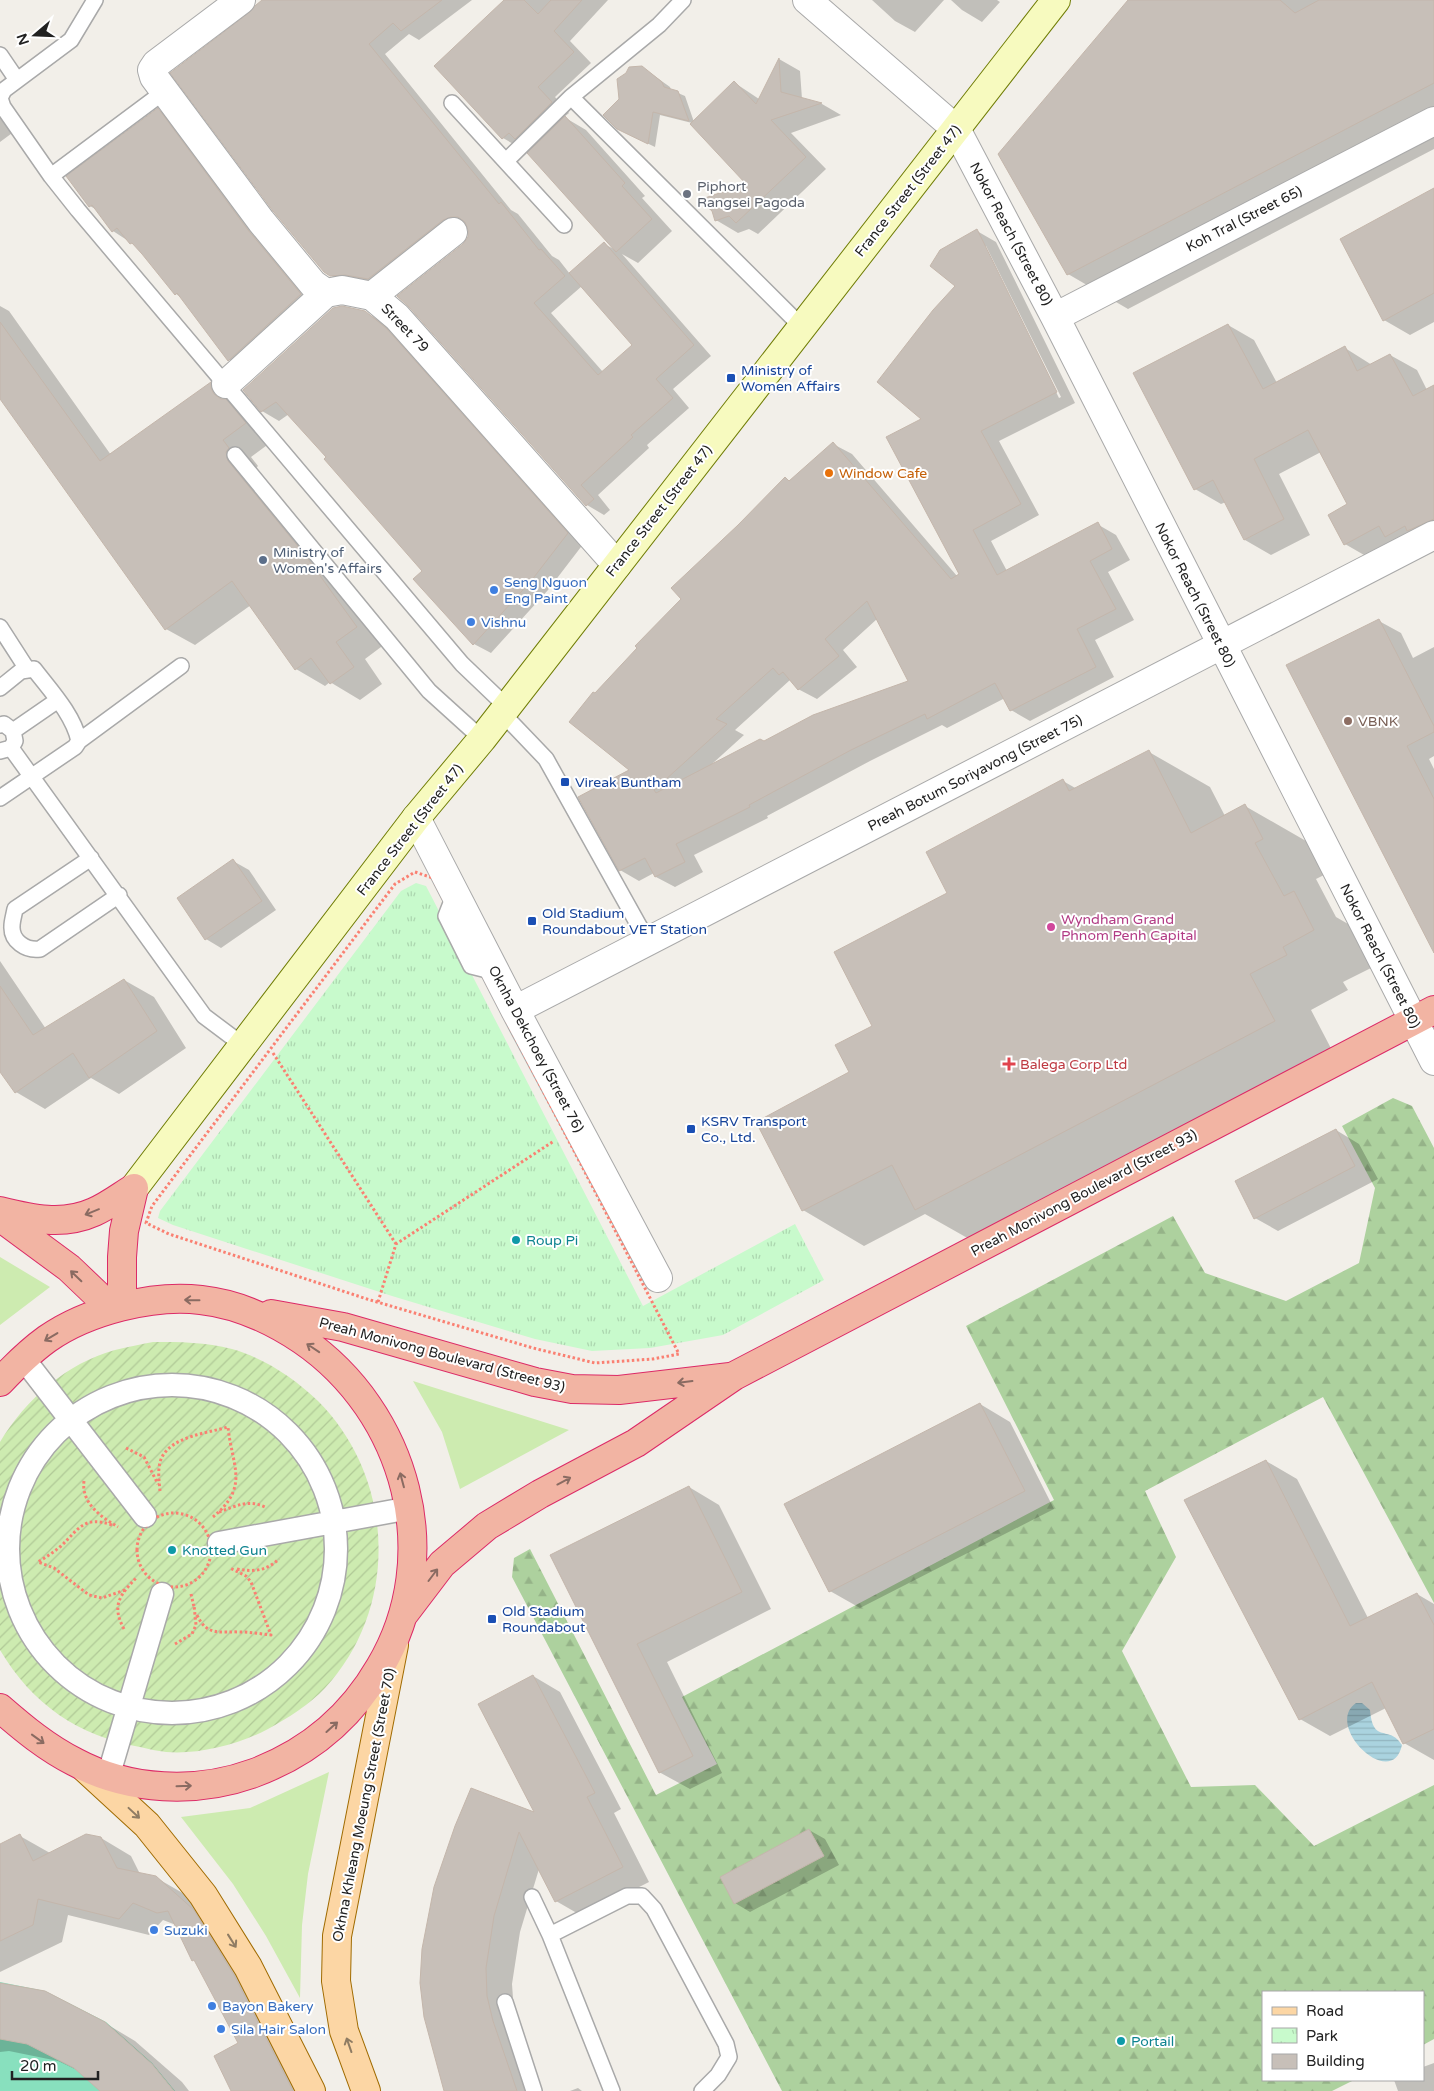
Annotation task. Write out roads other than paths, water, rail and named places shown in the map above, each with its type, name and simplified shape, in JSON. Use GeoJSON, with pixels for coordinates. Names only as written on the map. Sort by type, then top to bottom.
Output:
{"type":"FeatureCollection","features":[{"type":"Feature","properties":{"kind":"highway","name":"Preah Monivong Boulevard (Street 93)"},"geometry":{"type":"LineString","coordinates":[[400,1625],[442,1564],[487,1526],[540,1494],[636,1443],[734,1376],[1424,1016]]}},
{"type":"Feature","properties":{"kind":"highway"},"geometry":{"type":"LineString","coordinates":[[0,1211],[40,1220],[71,1220],[95,1212],[134,1188]]}},
{"type":"Feature","properties":{"kind":"highway"},"geometry":{"type":"LineString","coordinates":[[117,1308],[124,1231],[134,1188]]}},
{"type":"Feature","properties":{"kind":"highway"},"geometry":{"type":"LineString","coordinates":[[0,1217],[69,1268],[117,1308]]}},
{"type":"Feature","properties":{"kind":"highway"},"geometry":{"type":"LineString","coordinates":[[0,1382],[23,1358],[50,1337],[82,1321],[117,1308],[166,1299],[201,1300],[240,1308],[283,1327],[321,1353],[354,1386],[380,1424],[399,1466],[410,1508],[412,1563],[400,1625],[384,1660],[354,1705],[315,1742],[292,1756],[250,1774],[216,1783],[162,1786],[97,1772],[38,1740],[0,1708]]}},
{"type":"Feature","properties":{"kind":"highway","name":"Preah Monivong Boulevard (Street 93)"},"geometry":{"type":"LineString","coordinates":[[240,1308],[343,1327],[534,1382],[572,1389],[619,1390],[734,1376]]}},
{"type":"Feature","properties":{"kind":"main road","name":"France Street (Street 47)"},"geometry":{"type":"LineString","coordinates":[[134,1188],[416,818],[482,739],[1056,0]]}},
{"type":"Feature","properties":{"kind":"main road","name":"Okhna Khleang Moeung Street (Street 70)"},"geometry":{"type":"LineString","coordinates":[[366,2091],[344,2031],[336,1981],[337,1936],[400,1625]]}},
{"type":"Feature","properties":{"kind":"main road"},"geometry":{"type":"LineString","coordinates":[[97,1772],[147,1825],[204,1895],[248,1967],[311,2091]]}},
{"type":"Feature","properties":{"kind":"street"},"geometry":{"type":"LineString","coordinates":[[226,384],[326,294],[313,284],[261,221],[154,77],[153,67],[241,0]]}},
{"type":"Feature","properties":{"kind":"street"},"geometry":{"type":"LineString","coordinates":[[807,0],[956,129]]}},
{"type":"Feature","properties":{"kind":"street","name":"Koh Tral (Street 65)"},"geometry":{"type":"LineString","coordinates":[[1055,317],[1434,121]]}},
{"type":"Feature","properties":{"kind":"street","name":"Nokor Reach (Street 80)"},"geometry":{"type":"LineString","coordinates":[[956,129],[1055,317],[1221,646],[1424,1016],[1434,1062]]}},
{"type":"Feature","properties":{"kind":"street"},"geometry":{"type":"LineString","coordinates":[[372,296],[454,232]]}},
{"type":"Feature","properties":{"kind":"street","name":"Street 79"},"geometry":{"type":"LineString","coordinates":[[326,294],[342,290],[372,296],[397,317],[617,565]]}},
{"type":"Feature","properties":{"kind":"street","name":"Preah Botum Soriyavong (Street 75)"},"geometry":{"type":"LineString","coordinates":[[515,1010],[1434,536]]}},
{"type":"Feature","properties":{"kind":"street","name":"Oknha Dekchoey (Street 76)"},"geometry":{"type":"LineString","coordinates":[[416,818],[495,972],[658,1278]]}},
{"type":"Feature","properties":{"kind":"street"},"geometry":{"type":"LineString","coordinates":[[23,1358],[145,1516]]}},
{"type":"Feature","properties":{"kind":"street"},"geometry":{"type":"LineString","coordinates":[[164,1385],[198,1387],[232,1396],[263,1412],[289,1434],[311,1462],[326,1492],[334,1522],[336,1563],[329,1598],[315,1632],[294,1661],[266,1685],[235,1702],[200,1712],[163,1714],[128,1708],[95,1694],[65,1674],[41,1647],[23,1616],[12,1582],[9,1546],[13,1511],[25,1477],[44,1446],[71,1420],[98,1402],[122,1393],[164,1385]]}},
{"type":"Feature","properties":{"kind":"street"},"geometry":{"type":"LineString","coordinates":[[219,1543],[410,1508]]}},
{"type":"Feature","properties":{"kind":"street"},"geometry":{"type":"LineString","coordinates":[[97,1772],[128,1708],[162,1594]]}},
{"type":"Feature","properties":{"kind":"lane"},"geometry":{"type":"LineString","coordinates":[[95,0],[72,40],[4,90],[0,98],[3,107],[51,176],[462,664],[546,759],[648,942]]}},
{"type":"Feature","properties":{"kind":"lane"},"geometry":{"type":"LineString","coordinates":[[506,161],[571,97],[659,25],[683,0]]}},
{"type":"Feature","properties":{"kind":"lane"},"geometry":{"type":"LineString","coordinates":[[0,55],[17,80]]}},
{"type":"Feature","properties":{"kind":"lane"},"geometry":{"type":"LineString","coordinates":[[51,176],[165,91]]}},
{"type":"Feature","properties":{"kind":"lane"},"geometry":{"type":"LineString","coordinates":[[571,97],[802,327]]}},
{"type":"Feature","properties":{"kind":"lane"},"geometry":{"type":"LineString","coordinates":[[452,103],[564,225]]}},
{"type":"Feature","properties":{"kind":"lane"},"geometry":{"type":"LineString","coordinates":[[236,456],[429,691],[482,739]]}},
{"type":"Feature","properties":{"kind":"lane"},"geometry":{"type":"LineString","coordinates":[[0,627],[27,669]]}},
{"type":"Feature","properties":{"kind":"lane"},"geometry":{"type":"LineString","coordinates":[[0,798],[75,747],[79,741],[181,666]]}},
{"type":"Feature","properties":{"kind":"lane"},"geometry":{"type":"LineString","coordinates":[[0,688],[27,669],[34,669],[58,700],[77,732],[79,741]]}},
{"type":"Feature","properties":{"kind":"lane"},"geometry":{"type":"LineString","coordinates":[[58,700],[7,728],[15,741],[6,750],[32,775],[204,1016],[244,1046]]}},
{"type":"Feature","properties":{"kind":"lane"},"geometry":{"type":"LineString","coordinates":[[91,858],[15,909],[11,928],[19,944],[31,950],[40,949],[119,895]]}},
{"type":"Feature","properties":{"kind":"lane"},"geometry":{"type":"LineString","coordinates":[[550,1935],[627,1896],[642,1896],[654,1909],[726,2044],[729,2057],[718,2075],[702,2091]]}},
{"type":"Feature","properties":{"kind":"lane"},"geometry":{"type":"LineString","coordinates":[[532,1897],[550,1935],[612,2091]]}},
{"type":"Feature","properties":{"kind":"lane"},"geometry":{"type":"LineString","coordinates":[[505,2002],[534,2091]]}},
{"type":"Feature","properties":{"kind":"water"},"geometry":{"type":"Polygon","coordinates":[[[1356,1703],[1362,1703],[1370,1710],[1374,1727],[1378,1731],[1392,1736],[1402,1745],[1396,1758],[1386,1761],[1374,1758],[1353,1739],[1348,1726],[1348,1713],[1356,1703]]]}},
{"type":"Feature","properties":{"kind":"place","name":"Piphort Rangsei Pagoda"},"geometry":{"type":"Point","coordinates":[687,194]}},
{"type":"Feature","properties":{"kind":"place","name":"Ministry of Women Affairs"},"geometry":{"type":"Point","coordinates":[731,378]}},
{"type":"Feature","properties":{"kind":"place","name":"Window Cafe"},"geometry":{"type":"Point","coordinates":[829,473]}},
{"type":"Feature","properties":{"kind":"place","name":"Ministry of Women's Affairs"},"geometry":{"type":"Point","coordinates":[263,560]}},
{"type":"Feature","properties":{"kind":"place","name":"Seng Nguon Eng Paint"},"geometry":{"type":"Point","coordinates":[494,590]}},
{"type":"Feature","properties":{"kind":"place","name":"Vishnu"},"geometry":{"type":"Point","coordinates":[471,622]}},
{"type":"Feature","properties":{"kind":"place","name":"VBNK"},"geometry":{"type":"Point","coordinates":[1348,721]}},
{"type":"Feature","properties":{"kind":"place","name":"Vireak Buntham"},"geometry":{"type":"Point","coordinates":[565,782]}},
{"type":"Feature","properties":{"kind":"place","name":"Old Stadium Roundabout VET Station"},"geometry":{"type":"Point","coordinates":[532,921]}},
{"type":"Feature","properties":{"kind":"place","name":"Wyndham Grand Phnom Penh Capital"},"geometry":{"type":"Point","coordinates":[1051,927]}},
{"type":"Feature","properties":{"kind":"place","name":"Balega Corp Ltd"},"geometry":{"type":"Point","coordinates":[1009,1064]}},
{"type":"Feature","properties":{"kind":"place","name":"KSRV Transport Co., Ltd."},"geometry":{"type":"Point","coordinates":[691,1129]}},
{"type":"Feature","properties":{"kind":"place","name":"Roup Pi"},"geometry":{"type":"Point","coordinates":[516,1240]}},
{"type":"Feature","properties":{"kind":"place","name":"Knotted Gun"},"geometry":{"type":"Point","coordinates":[172,1550]}},
{"type":"Feature","properties":{"kind":"place","name":"Old Stadium Roundabout"},"geometry":{"type":"Point","coordinates":[492,1619]}},
{"type":"Feature","properties":{"kind":"place","name":"Suzuki"},"geometry":{"type":"Point","coordinates":[154,1930]}},
{"type":"Feature","properties":{"kind":"place","name":"Bayon Bakery"},"geometry":{"type":"Point","coordinates":[212,2006]}},
{"type":"Feature","properties":{"kind":"place","name":"Sila Hair Salon"},"geometry":{"type":"Point","coordinates":[221,2029]}},
{"type":"Feature","properties":{"kind":"place","name":"Portail"},"geometry":{"type":"Point","coordinates":[1121,2041]}}]}
